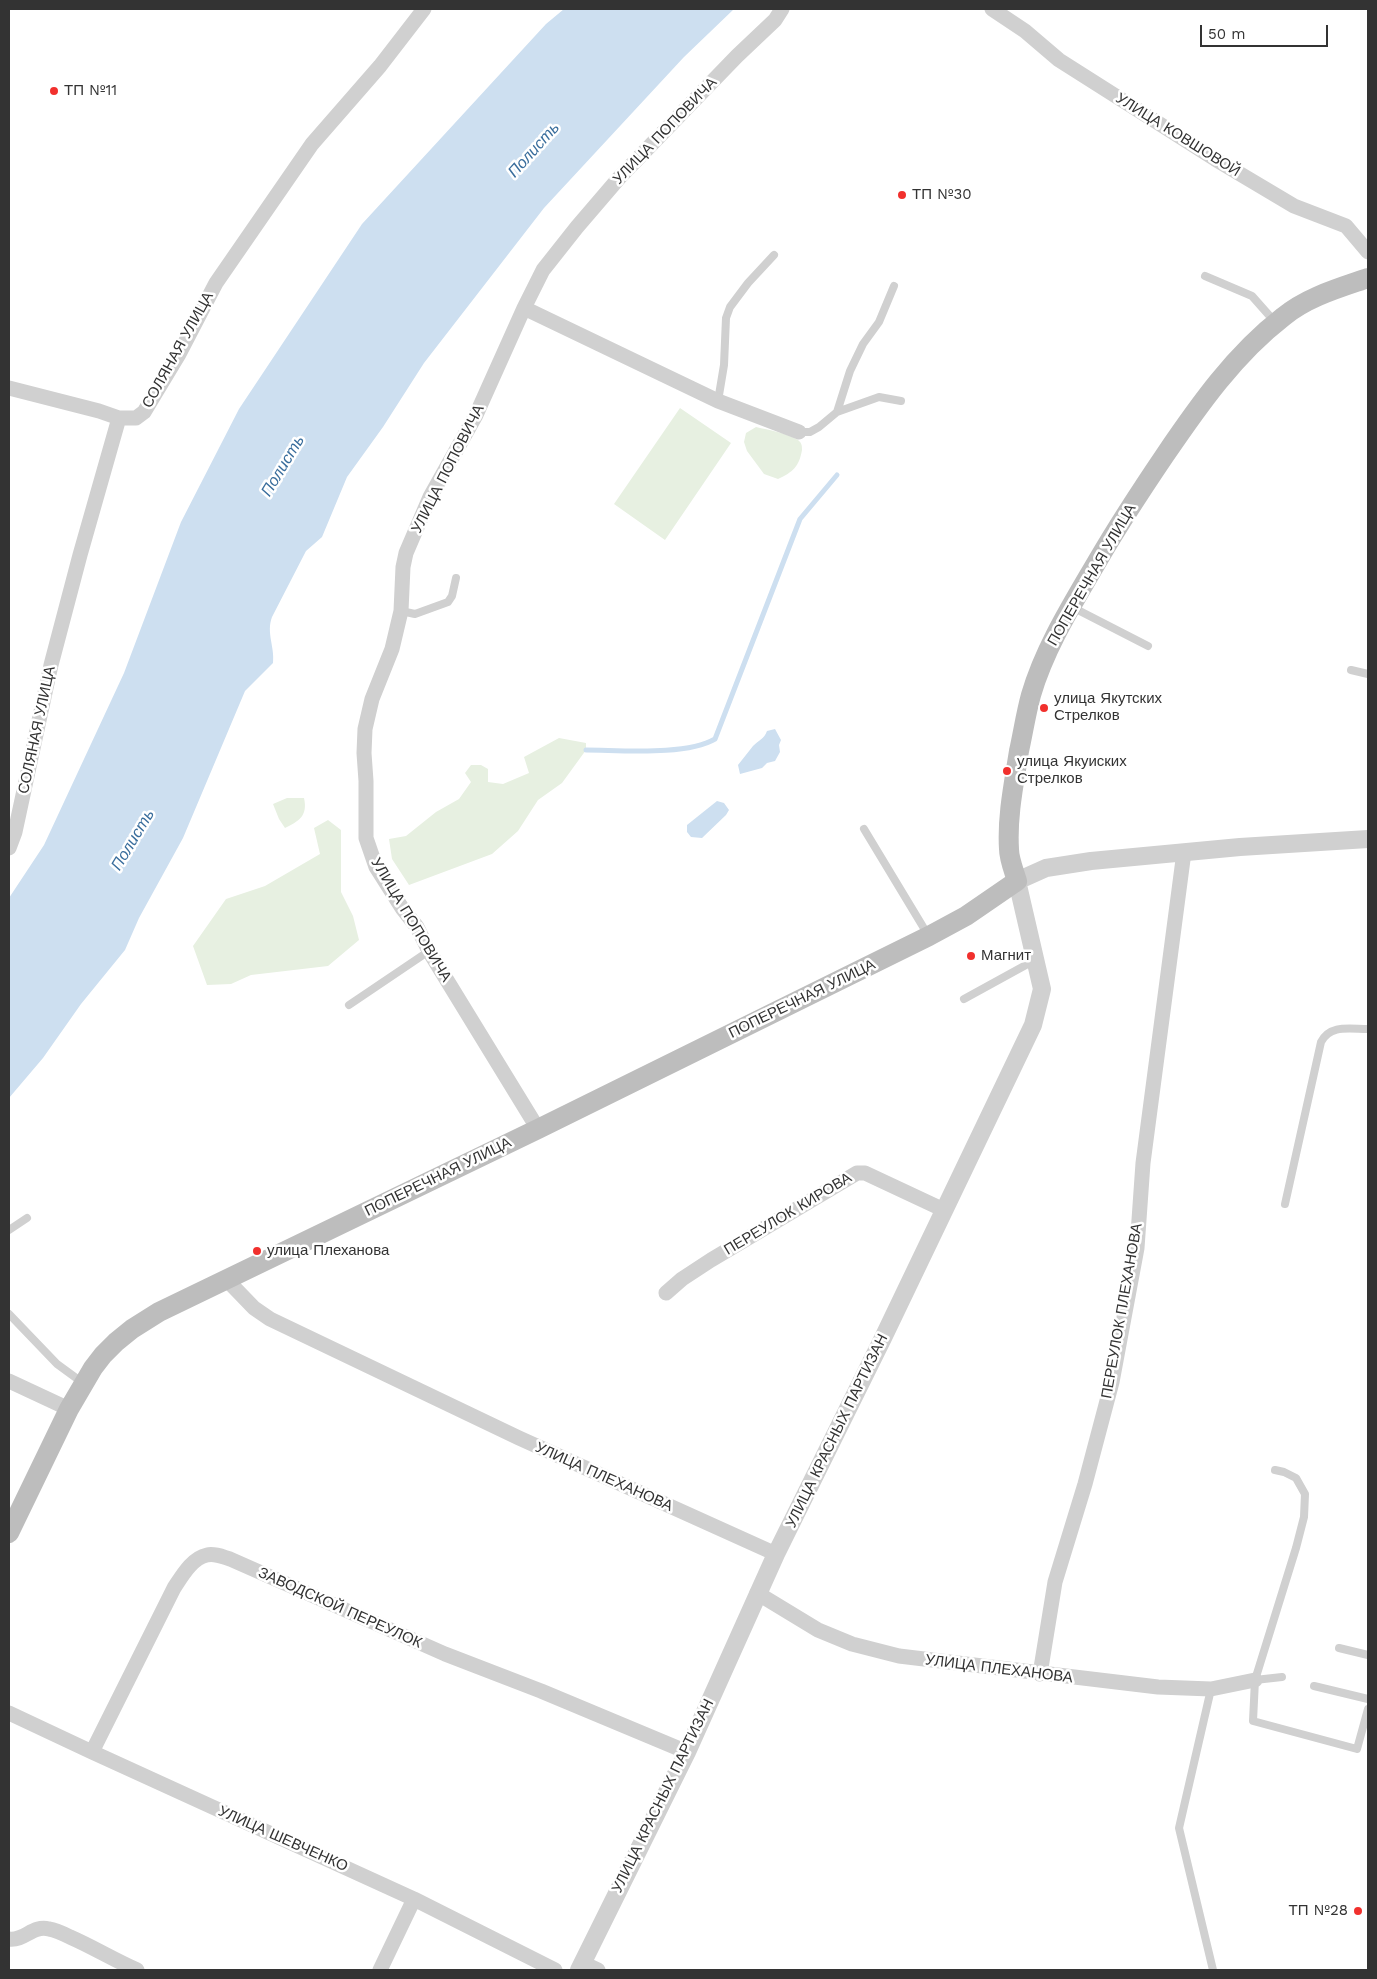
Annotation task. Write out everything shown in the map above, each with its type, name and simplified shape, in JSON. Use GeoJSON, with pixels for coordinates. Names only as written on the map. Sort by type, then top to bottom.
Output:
{"type":"FeatureCollection","features":[{"type":"Feature","properties":{"kind":"main road","name":"ПОПЕРЕЧНАЯ УЛИЦА"},"geometry":{"type":"LineString","coordinates":[[9,1533],[83,1383],[103,1355],[132,1329],[159,1312],[538,1129],[928,936],[966,916],[1017,881],[1008,850],[1009,824],[1012,792],[1023,732],[1031,695],[1050,645],[1071,606],[1125,515],[1181,432],[1217,383],[1245,351],[1276,322],[1306,302],[1368,278]]}},
{"type":"Feature","properties":{"kind":"street","name":"СОЛЯНАЯ УЛИЦА"},"geometry":{"type":"LineString","coordinates":[[9,848],[15,832],[51,665],[119,418],[136,418],[144,412],[179,354],[216,282],[312,144],[380,66],[424,9]]}},
{"type":"Feature","properties":{"kind":"street","name":"УЛИЦА ПОПОВИЧА"},"geometry":{"type":"LineString","coordinates":[[538,1129],[429,951],[417,927],[402,908],[376,867],[366,838],[365,729],[372,699],[392,649],[401,611],[403,567],[416,528],[430,497],[476,415],[524,308],[544,270],[577,227],[619,178],[737,56],[775,20],[782,9]]}},
{"type":"Feature","properties":{"kind":"street","name":"УЛИЦА КОВШОВОЙ"},"geometry":{"type":"LineString","coordinates":[[992,9],[1025,31],[1059,60],[1215,159],[1294,206],[1346,226],[1368,252]]}},
{"type":"Feature","properties":{"kind":"street"},"geometry":{"type":"LineString","coordinates":[[524,308],[718,401],[799,432]]}},
{"type":"Feature","properties":{"kind":"street"},"geometry":{"type":"LineString","coordinates":[[9,388],[119,418]]}},
{"type":"Feature","properties":{"kind":"street"},"geometry":{"type":"LineString","coordinates":[[1017,881],[1046,868],[1091,861],[1240,847],[1368,839]]}},
{"type":"Feature","properties":{"kind":"street","name":"ПЕРЕУЛОК ПЛЕХАНОВА"},"geometry":{"type":"LineString","coordinates":[[1040,1674],[1055,1582],[1085,1484],[1112,1382],[1137,1248],[1143,1163],[1184,852]]}},
{"type":"Feature","properties":{"kind":"street","name":"УЛИЦА КРАСНЫХ ПАРТИЗАН"},"geometry":{"type":"LineString","coordinates":[[587,1968],[776,1554],[883,1338],[1033,1024],[1042,988],[1023,898],[1017,881]]}},
{"type":"Feature","properties":{"kind":"street","name":"ПЕРЕУЛОК КИРОВА"},"geometry":{"type":"LineString","coordinates":[[666,1293],[682,1279],[711,1260],[857,1173],[865,1173],[944,1210]]}},
{"type":"Feature","properties":{"kind":"street","name":"УЛИЦА ПЛЕХАНОВА"},"geometry":{"type":"LineString","coordinates":[[226,1279],[254,1308],[270,1319],[519,1438],[776,1554]]}},
{"type":"Feature","properties":{"kind":"street"},"geometry":{"type":"LineString","coordinates":[[9,1381],[69,1409]]}},
{"type":"Feature","properties":{"kind":"street","name":"ЗАВОДСКОЙ ПЕРЕУЛОК"},"geometry":{"type":"LineString","coordinates":[[92,1752],[174,1588],[187,1569],[207,1554],[230,1559],[445,1654],[541,1691],[687,1752]]}},
{"type":"Feature","properties":{"kind":"street","name":"УЛИЦА ПЛЕХАНОВА"},"geometry":{"type":"LineString","coordinates":[[758,1594],[818,1630],[852,1644],[899,1656],[1158,1687],[1211,1689],[1255,1680]]}},
{"type":"Feature","properties":{"kind":"street","name":"УЛИЦА ШЕВЧЕНКО"},"geometry":{"type":"LineString","coordinates":[[9,1713],[414,1899],[555,1970]]}},
{"type":"Feature","properties":{"kind":"street"},"geometry":{"type":"LineString","coordinates":[[380,1970],[414,1899]]}},
{"type":"Feature","properties":{"kind":"street"},"geometry":{"type":"LineString","coordinates":[[9,1939],[20,1938],[38,1928],[50,1929],[101,1951],[137,1970]]}},
{"type":"Feature","properties":{"kind":"lane"},"geometry":{"type":"LineString","coordinates":[[718,401],[724,364],[726,318],[730,307],[748,283],[774,255]]}},
{"type":"Feature","properties":{"kind":"lane"},"geometry":{"type":"LineString","coordinates":[[1205,276],[1252,296],[1276,322]]}},
{"type":"Feature","properties":{"kind":"lane"},"geometry":{"type":"LineString","coordinates":[[837,412],[850,371],[863,344],[879,322],[894,286]]}},
{"type":"Feature","properties":{"kind":"lane"},"geometry":{"type":"LineString","coordinates":[[799,432],[810,432],[837,412],[879,397],[901,401]]}},
{"type":"Feature","properties":{"kind":"lane"},"geometry":{"type":"LineString","coordinates":[[401,611],[415,614],[448,602],[452,596],[456,578]]}},
{"type":"Feature","properties":{"kind":"lane"},"geometry":{"type":"LineString","coordinates":[[1071,606],[1148,646]]}},
{"type":"Feature","properties":{"kind":"lane"},"geometry":{"type":"LineString","coordinates":[[1351,670],[1368,674]]}},
{"type":"Feature","properties":{"kind":"lane"},"geometry":{"type":"LineString","coordinates":[[864,829],[928,936]]}},
{"type":"Feature","properties":{"kind":"lane"},"geometry":{"type":"LineString","coordinates":[[349,1005],[429,951]]}},
{"type":"Feature","properties":{"kind":"lane"},"geometry":{"type":"LineString","coordinates":[[964,999],[1035,960]]}},
{"type":"Feature","properties":{"kind":"lane"},"geometry":{"type":"LineString","coordinates":[[1285,1204],[1321,1042],[1326,1034],[1334,1029],[1368,1029]]}},
{"type":"Feature","properties":{"kind":"lane"},"geometry":{"type":"LineString","coordinates":[[9,1230],[27,1218]]}},
{"type":"Feature","properties":{"kind":"lane"},"geometry":{"type":"LineString","coordinates":[[9,1314],[57,1364],[83,1383]]}},
{"type":"Feature","properties":{"kind":"lane"},"geometry":{"type":"LineString","coordinates":[[1275,1470],[1296,1478],[1305,1494],[1304,1517],[1255,1680],[1253,1721],[1357,1749],[1368,1709]]}},
{"type":"Feature","properties":{"kind":"lane"},"geometry":{"type":"LineString","coordinates":[[1339,1648],[1368,1655]]}},
{"type":"Feature","properties":{"kind":"lane"},"geometry":{"type":"LineString","coordinates":[[1255,1680],[1282,1677]]}},
{"type":"Feature","properties":{"kind":"lane"},"geometry":{"type":"LineString","coordinates":[[1314,1686],[1368,1699]]}},
{"type":"Feature","properties":{"kind":"lane"},"geometry":{"type":"LineString","coordinates":[[1211,1689],[1179,1828],[1213,1970]]}},
{"type":"Feature","properties":{"kind":"green space"},"geometry":{"type":"Polygon","coordinates":[[[680,408],[731,443],[665,540],[614,504],[680,408]]]}},
{"type":"Feature","properties":{"kind":"green space"},"geometry":{"type":"Polygon","coordinates":[[[756,427],[788,435],[800,442],[802,445],[801,456],[797,465],[788,474],[778,479],[764,474],[747,451],[744,442],[746,433],[756,427]]]}},
{"type":"Feature","properties":{"kind":"green space"},"geometry":{"type":"Polygon","coordinates":[[[559,738],[586,743],[586,750],[562,783],[538,800],[518,831],[492,854],[409,885],[392,859],[389,839],[406,836],[436,812],[459,799],[471,782],[465,773],[471,765],[481,765],[488,769],[488,782],[503,784],[529,773],[524,757],[559,738]]]}},
{"type":"Feature","properties":{"kind":"green space"},"geometry":{"type":"Polygon","coordinates":[[[287,798],[304,798],[305,809],[298,820],[285,828],[273,804],[287,798]]]}},
{"type":"Feature","properties":{"kind":"green space"},"geometry":{"type":"Polygon","coordinates":[[[328,820],[341,830],[341,892],[353,916],[359,940],[328,966],[251,975],[231,984],[207,985],[193,946],[226,899],[265,886],[320,854],[314,828],[328,820]]]}},
{"type":"Feature","properties":{"kind":"water","name":"Полисть"},"geometry":{"type":"Polygon","coordinates":[[[564,9],[734,9],[684,57],[544,208],[424,363],[383,427],[347,477],[322,537],[306,551],[272,617],[270,634],[273,663],[245,691],[183,838],[139,918],[125,950],[81,1004],[43,1058],[9,1098],[9,898],[44,845],[124,673],[181,522],[239,409],[362,224],[546,24],[564,9]]]}},
{"type":"Feature","properties":{"kind":"water"},"geometry":{"type":"Polygon","coordinates":[[[775,729],[781,740],[779,745],[780,752],[775,761],[767,763],[762,768],[740,774],[738,765],[767,731],[775,729]]]}},
{"type":"Feature","properties":{"kind":"water"},"geometry":{"type":"Polygon","coordinates":[[[717,801],[724,803],[729,810],[726,815],[702,838],[691,837],[687,832],[687,825],[717,801]]]}},
{"type":"Feature","properties":{"kind":"waterway"},"geometry":{"type":"LineString","coordinates":[[586,750],[670,750],[687,748],[715,739],[800,519],[837,475]]}},
{"type":"Feature","properties":{"kind":"place","name":"ТП №11"},"geometry":{"type":"Point","coordinates":[54,91]}},
{"type":"Feature","properties":{"kind":"place","name":"ТП №30"},"geometry":{"type":"Point","coordinates":[902,195]}},
{"type":"Feature","properties":{"kind":"place","name":"улица Якутских Стрелков"},"geometry":{"type":"Point","coordinates":[1044,708]}},
{"type":"Feature","properties":{"kind":"place","name":"улица Якуиских Стрелков"},"geometry":{"type":"Point","coordinates":[1007,771]}},
{"type":"Feature","properties":{"kind":"place","name":"Магнит"},"geometry":{"type":"Point","coordinates":[971,956]}},
{"type":"Feature","properties":{"kind":"place","name":"улица Плеханова"},"geometry":{"type":"Point","coordinates":[257,1251]}},
{"type":"Feature","properties":{"kind":"place","name":"ТП №28"},"geometry":{"type":"Point","coordinates":[1358,1911]}}]}
